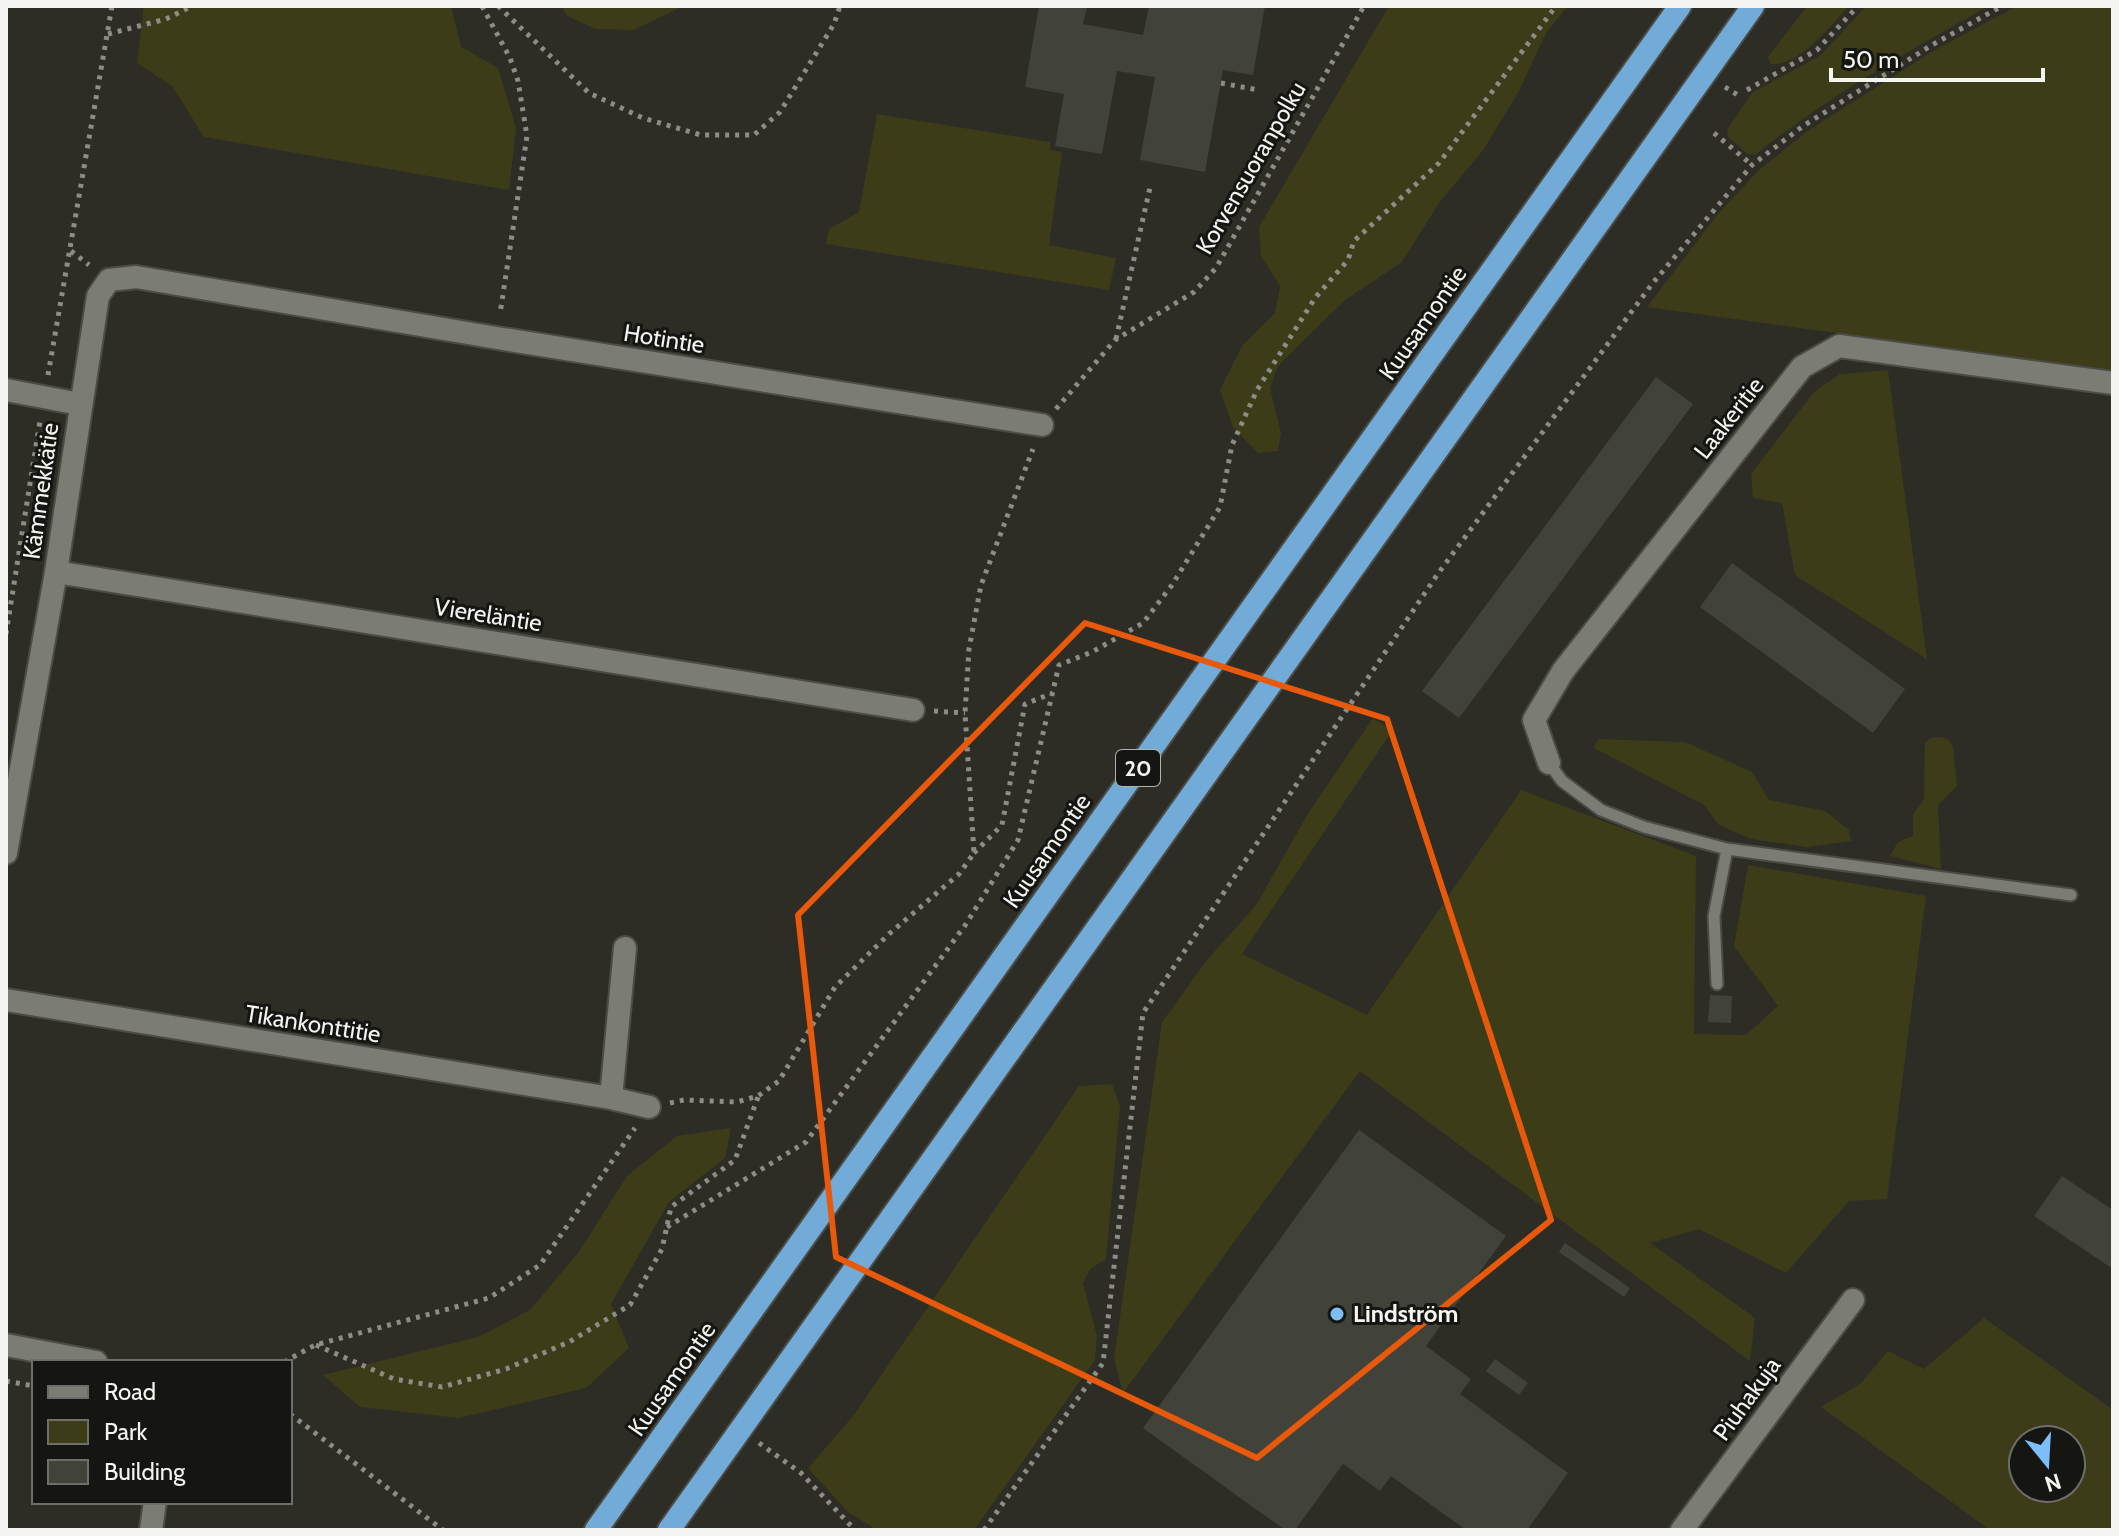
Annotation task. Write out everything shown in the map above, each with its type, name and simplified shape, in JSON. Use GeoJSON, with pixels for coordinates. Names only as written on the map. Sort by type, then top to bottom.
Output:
{"type":"FeatureCollection","features":[{"type":"Feature","properties":{"kind":"highway","name":"Kuusamontie"},"geometry":{"type":"LineString","coordinates":[[596,1530],[1680,6]]}},
{"type":"Feature","properties":{"kind":"highway","name":"20"},"geometry":{"type":"LineString","coordinates":[[669,1530],[1753,6]]}},
{"type":"Feature","properties":{"kind":"street","name":"Hotintie"},"geometry":{"type":"LineString","coordinates":[[109,280],[136,277],[1042,425]]}},
{"type":"Feature","properties":{"kind":"street","name":"Kämmekkätie"},"geometry":{"type":"LineString","coordinates":[[6,853],[56,572],[98,296],[109,280]]}},
{"type":"Feature","properties":{"kind":"street","name":"Laakeritie"},"geometry":{"type":"LineString","coordinates":[[1549,763],[1534,720],[1563,671],[1802,367],[1839,346],[2113,383]]}},
{"type":"Feature","properties":{"kind":"street"},"geometry":{"type":"LineString","coordinates":[[6,390],[80,404]]}},
{"type":"Feature","properties":{"kind":"street","name":"Viereläntie"},"geometry":{"type":"LineString","coordinates":[[56,572],[913,710]]}},
{"type":"Feature","properties":{"kind":"street"},"geometry":{"type":"LineString","coordinates":[[611,1098],[625,948]]}},
{"type":"Feature","properties":{"kind":"street","name":"Tikankonttitie"},"geometry":{"type":"LineString","coordinates":[[6,1000],[611,1098],[649,1107]]}},
{"type":"Feature","properties":{"kind":"street","name":"Piuhakuja"},"geometry":{"type":"LineString","coordinates":[[1682,1530],[1853,1300]]}},
{"type":"Feature","properties":{"kind":"street"},"geometry":{"type":"LineString","coordinates":[[6,1345],[85,1360]]}},
{"type":"Feature","properties":{"kind":"street"},"geometry":{"type":"LineString","coordinates":[[151,1530],[155,1504]]}},
{"type":"Feature","properties":{"kind":"lane"},"geometry":{"type":"LineString","coordinates":[[1549,763],[1562,781],[1601,810],[1644,827],[1727,849],[2071,895]]}},
{"type":"Feature","properties":{"kind":"lane"},"geometry":{"type":"LineString","coordinates":[[1717,984],[1714,916],[1727,849]]}},
{"type":"Feature","properties":{"kind":"path"},"geometry":{"type":"LineString","coordinates":[[6,634],[112,6]]}},
{"type":"Feature","properties":{"kind":"path"},"geometry":{"type":"LineString","coordinates":[[108,34],[166,19],[192,6]]}},
{"type":"Feature","properties":{"kind":"path"},"geometry":{"type":"LineString","coordinates":[[482,6],[510,58],[518,81],[527,136],[497,338]]}},
{"type":"Feature","properties":{"kind":"path"},"geometry":{"type":"LineString","coordinates":[[498,6],[589,93],[643,118],[701,135],[754,135],[780,112],[834,24],[840,6]]}},
{"type":"Feature","properties":{"kind":"path","name":"Korvensuoranpolku"},"geometry":{"type":"LineString","coordinates":[[1042,425],[1115,340],[1194,292],[1216,268],[1364,6]]}},
{"type":"Feature","properties":{"kind":"path"},"geometry":{"type":"LineString","coordinates":[[667,1227],[806,1142],[966,924],[1018,840],[1059,665],[1092,652],[1143,623],[1172,585],[1220,507],[1232,445],[1257,390],[1315,298],[1348,260],[1354,241],[1439,163],[1556,6]]}},
{"type":"Feature","properties":{"kind":"path"},"geometry":{"type":"LineString","coordinates":[[1747,90],[1817,50],[1858,6]]}},
{"type":"Feature","properties":{"kind":"path"},"geometry":{"type":"LineString","coordinates":[[984,1530],[1103,1363],[1143,1013],[1437,575],[1652,284],[1752,165],[1803,126],[1932,45],[2002,6]]}},
{"type":"Feature","properties":{"kind":"path"},"geometry":{"type":"LineString","coordinates":[[1221,83],[1258,90]]}},
{"type":"Feature","properties":{"kind":"path"},"geometry":{"type":"LineString","coordinates":[[1714,133],[1752,165]]}},
{"type":"Feature","properties":{"kind":"path"},"geometry":{"type":"LineString","coordinates":[[1115,340],[1151,183]]}},
{"type":"Feature","properties":{"kind":"path"},"geometry":{"type":"LineString","coordinates":[[974,853],[965,713],[969,649],[981,585],[1042,425]]}},
{"type":"Feature","properties":{"kind":"path"},"geometry":{"type":"LineString","coordinates":[[288,1360],[315,1345],[489,1298],[540,1265],[649,1107],[684,1100],[737,1102],[758,1096],[779,1081],[835,987],[889,934],[959,874],[974,853],[1002,825],[1025,704],[1054,693]]}},
{"type":"Feature","properties":{"kind":"path"},"geometry":{"type":"LineString","coordinates":[[315,1345],[394,1379],[442,1387],[506,1369],[569,1342],[630,1305],[662,1249],[671,1207],[735,1160],[758,1096]]}},
{"type":"Feature","properties":{"kind":"path"},"geometry":{"type":"LineString","coordinates":[[6,1381],[32,1386]]}},
{"type":"Feature","properties":{"kind":"path"},"geometry":{"type":"LineString","coordinates":[[292,1416],[443,1530]]}},
{"type":"Feature","properties":{"kind":"path"},"geometry":{"type":"LineString","coordinates":[[740,1430],[801,1473],[852,1529]]}},
{"type":"Feature","properties":{"kind":"highlighted area"},"geometry":{"type":"Polygon","coordinates":[[[1085,623],[1387,719],[1551,1220],[1257,1458],[836,1257],[798,915],[1085,623]]]}},
{"type":"Feature","properties":{"kind":"green space"},"geometry":{"type":"Polygon","coordinates":[[[144,6],[451,6],[461,47],[498,68],[516,128],[509,190],[204,137],[172,86],[137,63],[144,6]]]}},
{"type":"Feature","properties":{"kind":"green space"},"geometry":{"type":"Polygon","coordinates":[[[562,6],[684,6],[633,30],[595,29],[566,15],[562,6]]]}},
{"type":"Feature","properties":{"kind":"green space"},"geometry":{"type":"Polygon","coordinates":[[[1389,6],[1568,6],[1546,33],[1519,91],[1484,149],[1439,203],[1402,262],[1345,300],[1278,366],[1270,388],[1281,433],[1278,451],[1258,453],[1233,427],[1220,390],[1242,346],[1275,313],[1280,286],[1261,256],[1259,227],[1389,6]]]}},
{"type":"Feature","properties":{"kind":"green space"},"geometry":{"type":"Polygon","coordinates":[[[1807,6],[1849,6],[1803,52],[1782,63],[1771,64],[1768,57],[1807,6]]]}},
{"type":"Feature","properties":{"kind":"green space"},"geometry":{"type":"Polygon","coordinates":[[[1866,6],[1989,6],[1840,94],[1756,154],[1749,155],[1728,137],[1727,130],[1752,93],[1821,55],[1866,6]]]}},
{"type":"Feature","properties":{"kind":"green space"},"geometry":{"type":"Polygon","coordinates":[[[2017,6],[2113,6],[2113,371],[1647,307],[1717,215],[1758,171],[1806,132],[1935,50],[2017,6]]]}},
{"type":"Feature","properties":{"kind":"green space"},"geometry":{"type":"Polygon","coordinates":[[[877,114],[1050,142],[1050,150],[1062,152],[1049,245],[1116,258],[1109,290],[826,244],[829,229],[859,212],[877,114]]]}},
{"type":"Feature","properties":{"kind":"green space"},"geometry":{"type":"Polygon","coordinates":[[[1888,370],[1927,659],[1795,575],[1782,503],[1753,498],[1751,474],[1814,392],[1840,374],[1888,370]]]}},
{"type":"Feature","properties":{"kind":"green space"},"geometry":{"type":"Polygon","coordinates":[[[1373,718],[1392,731],[1242,954],[1367,1015],[1521,790],[1696,856],[1694,1034],[1746,1035],[1778,1006],[1734,946],[1748,865],[1926,896],[1887,1199],[1849,1201],[1786,1273],[1699,1229],[1650,1243],[1755,1318],[1750,1361],[1360,1071],[1123,1393],[1114,1359],[1162,1022],[1207,960],[1257,904],[1307,815],[1373,718]]]}},
{"type":"Feature","properties":{"kind":"green space"},"geometry":{"type":"Polygon","coordinates":[[[1930,738],[1949,740],[1953,748],[1957,786],[1938,805],[1941,869],[1890,856],[1898,842],[1913,836],[1913,815],[1924,799],[1925,743],[1930,738]]]}},
{"type":"Feature","properties":{"kind":"green space"},"geometry":{"type":"Polygon","coordinates":[[[1598,739],[1685,742],[1752,772],[1769,800],[1825,811],[1849,830],[1851,841],[1807,847],[1751,839],[1719,825],[1704,805],[1594,748],[1598,739]]]}},
{"type":"Feature","properties":{"kind":"green space"},"geometry":{"type":"Polygon","coordinates":[[[1112,1084],[1120,1106],[1106,1259],[1090,1269],[1083,1283],[1097,1336],[1095,1360],[974,1530],[877,1530],[848,1512],[808,1468],[854,1415],[1079,1086],[1112,1084]]]}},
{"type":"Feature","properties":{"kind":"green space"},"geometry":{"type":"Polygon","coordinates":[[[731,1128],[725,1158],[669,1202],[611,1304],[629,1348],[586,1388],[459,1418],[360,1407],[323,1375],[478,1337],[530,1310],[578,1253],[627,1176],[677,1136],[731,1128]]]}},
{"type":"Feature","properties":{"kind":"green space"},"geometry":{"type":"Polygon","coordinates":[[[1984,1318],[2113,1410],[2113,1530],[1990,1530],[1821,1407],[1860,1384],[1888,1351],[1924,1369],[1984,1318]]]}},
{"type":"Feature","properties":{"kind":"building"},"geometry":{"type":"Polygon","coordinates":[[[1039,6],[1087,6],[1083,24],[1143,35],[1149,6],[1265,6],[1253,75],[1223,70],[1205,172],[1140,160],[1155,77],[1117,71],[1102,154],[1055,146],[1064,94],[1025,87],[1039,6]]]}},
{"type":"Feature","properties":{"kind":"building"},"geometry":{"type":"Polygon","coordinates":[[[1656,377],[1693,404],[1459,718],[1422,691],[1656,377]]]}},
{"type":"Feature","properties":{"kind":"building"},"geometry":{"type":"Polygon","coordinates":[[[1732,563],[1905,689],[1873,733],[1700,607],[1732,563]]]}},
{"type":"Feature","properties":{"kind":"building"},"geometry":{"type":"Polygon","coordinates":[[[1710,995],[1732,996],[1731,1023],[1708,1022],[1710,995]]]}},
{"type":"Feature","properties":{"kind":"building","name":"Lindström"},"geometry":{"type":"Polygon","coordinates":[[[1359,1130],[1506,1236],[1426,1346],[1471,1379],[1460,1394],[1568,1473],[1527,1530],[1466,1530],[1391,1476],[1380,1491],[1343,1464],[1295,1530],[1285,1530],[1143,1428],[1359,1130]]]}},
{"type":"Feature","properties":{"kind":"building"},"geometry":{"type":"Polygon","coordinates":[[[2062,1176],[2113,1210],[2113,1269],[2034,1216],[2062,1176]]]}},
{"type":"Feature","properties":{"kind":"building"},"geometry":{"type":"Polygon","coordinates":[[[1565,1243],[1630,1288],[1624,1297],[1559,1252],[1565,1243]]]}},
{"type":"Feature","properties":{"kind":"building"},"geometry":{"type":"Polygon","coordinates":[[[1495,1359],[1528,1383],[1519,1395],[1486,1371],[1495,1359]]]}},
{"type":"Feature","properties":{"kind":"place","name":"Lindström"},"geometry":{"type":"Point","coordinates":[1337,1314]}}]}
